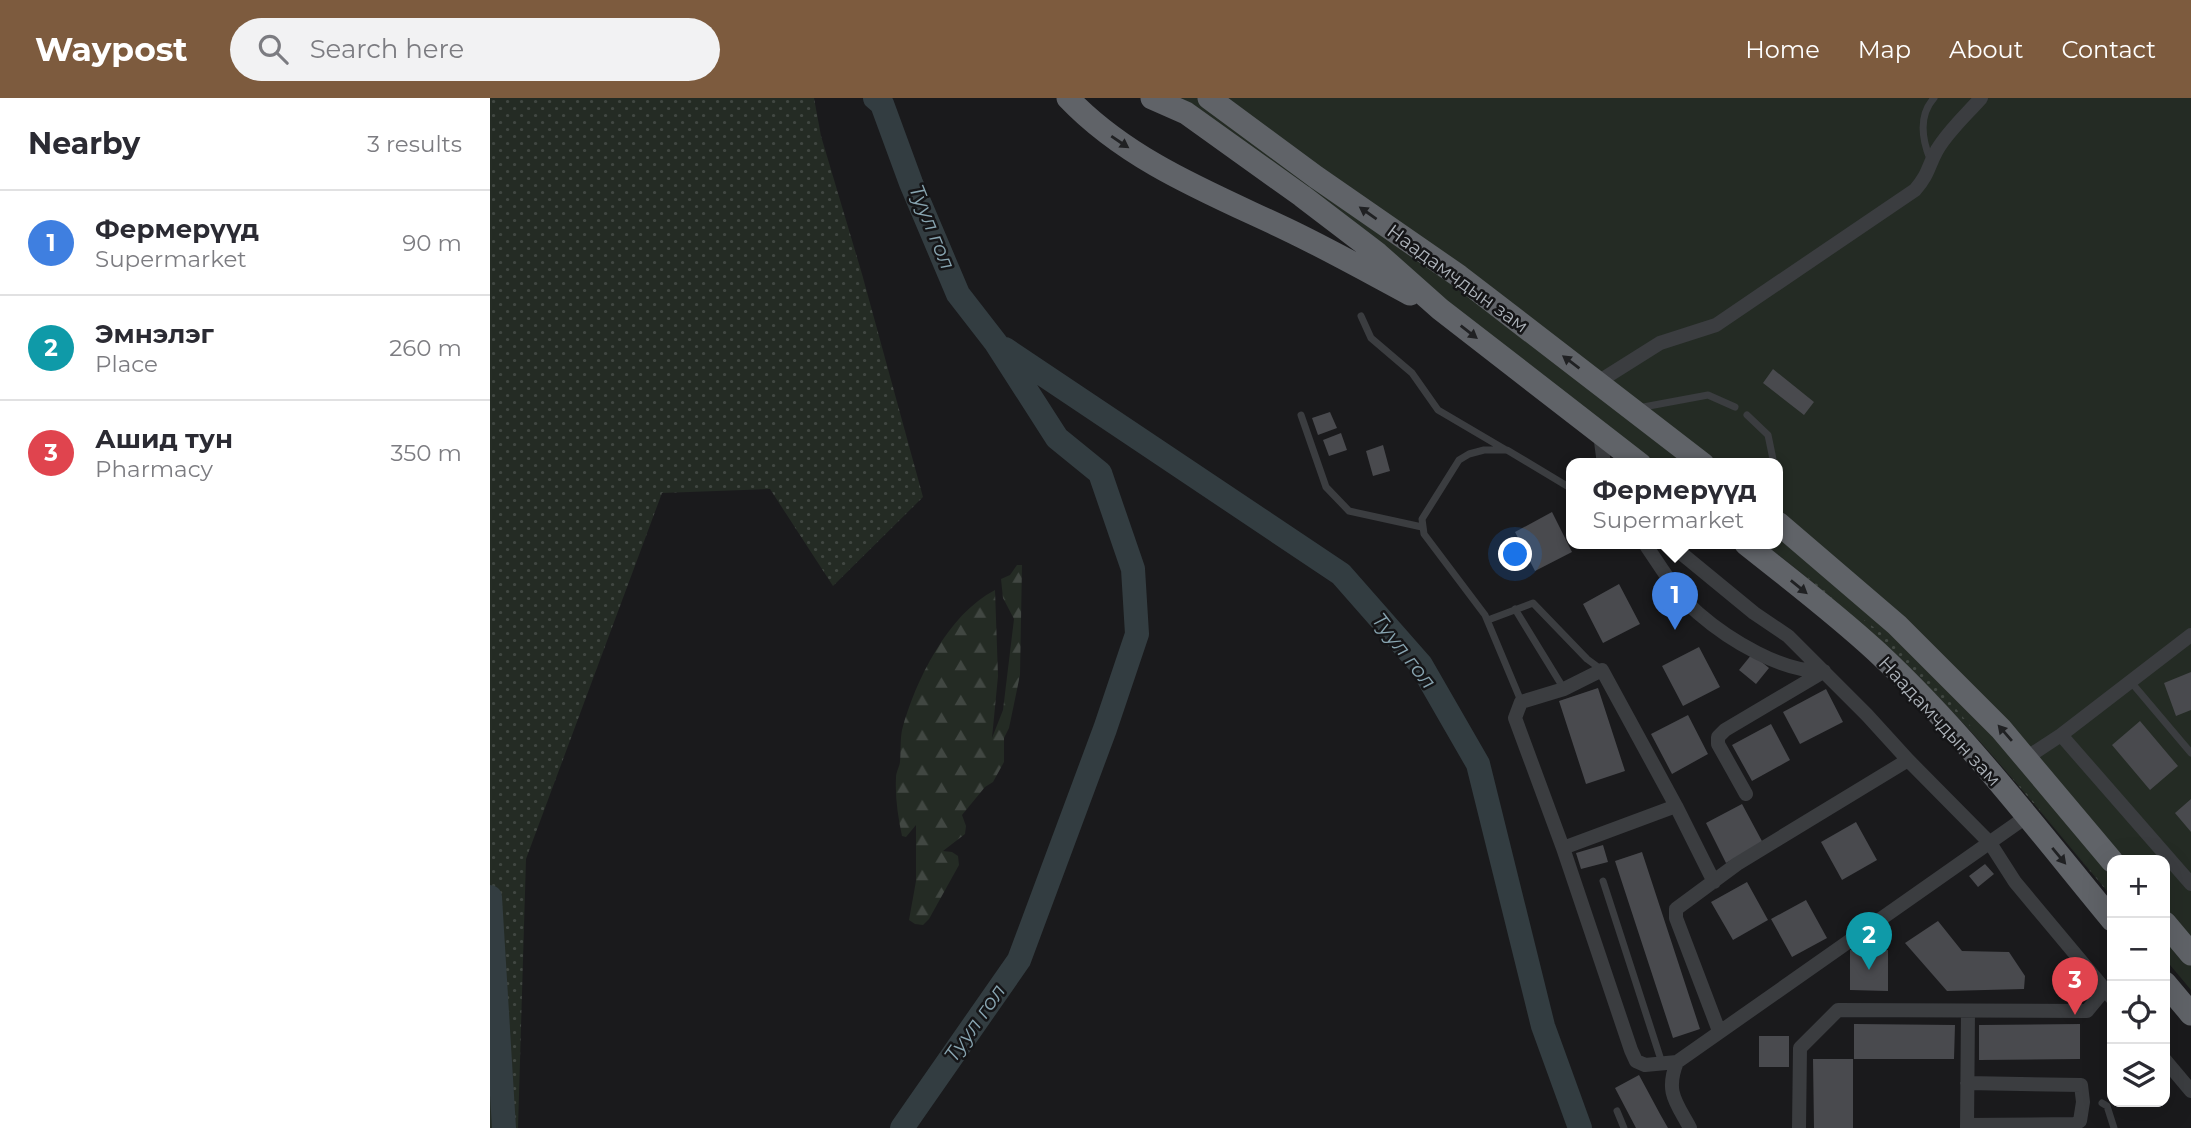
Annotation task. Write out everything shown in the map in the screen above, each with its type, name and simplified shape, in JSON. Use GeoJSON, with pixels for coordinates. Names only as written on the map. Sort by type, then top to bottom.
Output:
{"type":"FeatureCollection","features":[{"type":"Feature","properties":{"kind":"highway"},"geometry":{"type":"LineString","coordinates":[[1068,98],[1106,133],[1183,181],[1290,231],[1440,309]]}},
{"type":"Feature","properties":{"kind":"highway","name":"Наадамчдын зам"},"geometry":{"type":"LineString","coordinates":[[1152,98],[1186,113],[1302,196],[1378,254],[1440,309],[1632,458]]}},
{"type":"Feature","properties":{"kind":"highway"},"geometry":{"type":"LineString","coordinates":[[1179,98],[1302,196]]}},
{"type":"Feature","properties":{"kind":"highway","name":"Наадамчдын зам"},"geometry":{"type":"LineString","coordinates":[[1209,98],[1316,177],[1459,276],[1695,458]]}},
{"type":"Feature","properties":{"kind":"highway","name":"Наадамчдын зам"},"geometry":{"type":"LineString","coordinates":[[1783,527],[1897,625],[2001,729],[2107,855]]}},
{"type":"Feature","properties":{"kind":"highway","name":"Наадамчдын зам"},"geometry":{"type":"LineString","coordinates":[[1752,549],[1877,652],[1974,754],[2110,918]]}},
{"type":"Feature","properties":{"kind":"highway"},"geometry":{"type":"LineString","coordinates":[[2170,929],[2191,954]]}},
{"type":"Feature","properties":{"kind":"highway"},"geometry":{"type":"LineString","coordinates":[[2170,989],[2191,1014]]}},
{"type":"Feature","properties":{"kind":"street"},"geometry":{"type":"LineString","coordinates":[[1598,382],[1660,343],[1716,325],[1915,190],[1926,177],[1931,162],[1946,138],[1981,98]]}},
{"type":"Feature","properties":{"kind":"street"},"geometry":{"type":"LineString","coordinates":[[1600,434],[1603,458]]}},
{"type":"Feature","properties":{"kind":"street"},"geometry":{"type":"LineString","coordinates":[[1648,549],[1698,612],[1751,650],[1795,669],[1824,671]]}},
{"type":"Feature","properties":{"kind":"street"},"geometry":{"type":"LineString","coordinates":[[1676,549],[1754,613],[1788,636],[1824,671],[1990,843],[2015,882],[2107,992]]}},
{"type":"Feature","properties":{"kind":"street"},"geometry":{"type":"LineString","coordinates":[[2026,758],[2062,735],[2191,635]]}},
{"type":"Feature","properties":{"kind":"street"},"geometry":{"type":"LineString","coordinates":[[1714,882],[1602,670],[1564,689],[1521,702],[1515,718],[1563,848],[1631,1050],[1636,1061],[1645,1065],[1670,1063],[2026,817]]}},
{"type":"Feature","properties":{"kind":"street"},"geometry":{"type":"LineString","coordinates":[[1746,794],[1718,744],[1718,737],[1824,671]]}},
{"type":"Feature","properties":{"kind":"street"},"geometry":{"type":"LineString","coordinates":[[2062,735],[2191,884]]}},
{"type":"Feature","properties":{"kind":"street"},"geometry":{"type":"LineString","coordinates":[[1719,1031],[1676,918],[1676,909],[1737,864],[1908,760]]}},
{"type":"Feature","properties":{"kind":"street"},"geometry":{"type":"LineString","coordinates":[[1563,848],[1676,806]]}},
{"type":"Feature","properties":{"kind":"street"},"geometry":{"type":"LineString","coordinates":[[1799,1128],[1800,1048],[1838,1010],[2087,1011],[2107,994]]}},
{"type":"Feature","properties":{"kind":"street"},"geometry":{"type":"LineString","coordinates":[[1967,1083],[2081,1084],[2083,1102],[2080,1121],[2075,1124],[1967,1126],[1967,1083],[1968,1011]]}},
{"type":"Feature","properties":{"kind":"street"},"geometry":{"type":"LineString","coordinates":[[1670,1063],[1671,1093],[1690,1128]]}},
{"type":"Feature","properties":{"kind":"street"},"geometry":{"type":"LineString","coordinates":[[2170,1066],[2191,1091]]}},
{"type":"Feature","properties":{"kind":"lane"},"geometry":{"type":"LineString","coordinates":[[1931,162],[1923,140],[1923,123],[1928,105],[1934,98]]}},
{"type":"Feature","properties":{"kind":"lane"},"geometry":{"type":"LineString","coordinates":[[1361,316],[1371,338],[1412,373],[1438,410],[1566,485]]}},
{"type":"Feature","properties":{"kind":"lane"},"geometry":{"type":"LineString","coordinates":[[1632,409],[1707,395],[1735,407]]}},
{"type":"Feature","properties":{"kind":"lane"},"geometry":{"type":"LineString","coordinates":[[1301,415],[1326,486],[1349,511],[1422,527]]}},
{"type":"Feature","properties":{"kind":"lane"},"geometry":{"type":"LineString","coordinates":[[1747,415],[1768,435],[1773,458]]}},
{"type":"Feature","properties":{"kind":"lane"},"geometry":{"type":"LineString","coordinates":[[1507,450],[1484,450],[1459,460],[1422,519],[1422,527],[1424,534],[1488,620],[1521,702]]}},
{"type":"Feature","properties":{"kind":"lane"},"geometry":{"type":"LineString","coordinates":[[1488,620],[1533,603],[1587,659],[1602,670]]}},
{"type":"Feature","properties":{"kind":"lane"},"geometry":{"type":"LineString","coordinates":[[1516,609],[1564,689]]}},
{"type":"Feature","properties":{"kind":"lane"},"geometry":{"type":"LineString","coordinates":[[2131,682],[2191,753]]}},
{"type":"Feature","properties":{"kind":"lane"},"geometry":{"type":"LineString","coordinates":[[1603,881],[1670,1063]]}},
{"type":"Feature","properties":{"kind":"lane"},"geometry":{"type":"LineString","coordinates":[[2102,1103],[2107,1106],[2114,1128]]}},
{"type":"Feature","properties":{"kind":"lane"},"geometry":{"type":"LineString","coordinates":[[1617,1111],[1624,1128]]}},
{"type":"Feature","properties":{"kind":"green space"},"geometry":{"type":"Polygon","coordinates":[[[490,98],[814,98],[821,136],[923,497],[833,586],[770,489],[662,493],[526,859],[518,1128],[490,1128],[490,98]]]}},
{"type":"Feature","properties":{"kind":"green space"},"geometry":{"type":"Polygon","coordinates":[[[1174,98],[2191,98],[2191,990],[2170,965],[2170,855],[2107,855],[2107,890],[1913,657],[1771,549],[1783,549],[1783,458],[1649,458],[1174,98]]]}},
{"type":"Feature","properties":{"kind":"green space"},"geometry":{"type":"Polygon","coordinates":[[[1783,548],[1891,628],[2107,867],[2107,891],[1957,716],[1852,615],[1771,549],[1783,548]]]}},
{"type":"Feature","properties":{"kind":"green space"},"geometry":{"type":"Polygon","coordinates":[[[1017,565],[1022,565],[1020,675],[1009,728],[1004,738],[1004,762],[993,782],[985,787],[962,815],[966,826],[965,834],[943,851],[958,856],[959,865],[929,919],[923,925],[915,924],[909,920],[916,881],[916,825],[906,837],[902,836],[896,800],[902,730],[915,691],[948,632],[962,615],[995,590],[998,676],[992,738],[1003,710],[1014,619],[1003,598],[1001,579],[1010,575],[1017,565]]]}},
{"type":"Feature","properties":{"kind":"building"},"geometry":{"type":"Polygon","coordinates":[[[1773,369],[1814,402],[1804,415],[1763,383],[1773,369]]]}},
{"type":"Feature","properties":{"kind":"building"},"geometry":{"type":"Polygon","coordinates":[[[1330,412],[1337,428],[1318,435],[1312,418],[1330,412]]]}},
{"type":"Feature","properties":{"kind":"building"},"geometry":{"type":"Polygon","coordinates":[[[1341,433],[1347,450],[1329,456],[1323,440],[1341,433]]]}},
{"type":"Feature","properties":{"kind":"building"},"geometry":{"type":"Polygon","coordinates":[[[1383,445],[1390,471],[1373,476],[1366,451],[1383,445]]]}},
{"type":"Feature","properties":{"kind":"building"},"geometry":{"type":"Polygon","coordinates":[[[1552,512],[1566,540],[1566,549],[1572,552],[1535,571],[1515,532],[1552,512]]]}},
{"type":"Feature","properties":{"kind":"building"},"geometry":{"type":"Polygon","coordinates":[[[1619,584],[1640,624],[1603,643],[1583,604],[1619,584]]]}},
{"type":"Feature","properties":{"kind":"building"},"geometry":{"type":"Polygon","coordinates":[[[1699,647],[1720,687],[1683,706],[1662,666],[1699,647]]]}},
{"type":"Feature","properties":{"kind":"building"},"geometry":{"type":"Polygon","coordinates":[[[1752,654],[1769,668],[1756,684],[1739,670],[1752,654]]]}},
{"type":"Feature","properties":{"kind":"building"},"geometry":{"type":"Polygon","coordinates":[[[2191,672],[2191,710],[2176,716],[2164,683],[2191,672]]]}},
{"type":"Feature","properties":{"kind":"building"},"geometry":{"type":"Polygon","coordinates":[[[1598,688],[1625,771],[1586,784],[1559,701],[1598,688]]]}},
{"type":"Feature","properties":{"kind":"building"},"geometry":{"type":"Polygon","coordinates":[[[1826,689],[1843,722],[1800,744],[1783,712],[1826,689]]]}},
{"type":"Feature","properties":{"kind":"building"},"geometry":{"type":"Polygon","coordinates":[[[1688,715],[1708,754],[1672,774],[1651,734],[1688,715]]]}},
{"type":"Feature","properties":{"kind":"building"},"geometry":{"type":"Polygon","coordinates":[[[2140,721],[2178,766],[2150,790],[2112,745],[2140,721]]]}},
{"type":"Feature","properties":{"kind":"building"},"geometry":{"type":"Polygon","coordinates":[[[1771,724],[1790,760],[1752,781],[1732,745],[1771,724]]]}},
{"type":"Feature","properties":{"kind":"building"},"geometry":{"type":"Polygon","coordinates":[[[2191,799],[2191,832],[2175,813],[2191,799]]]}},
{"type":"Feature","properties":{"kind":"building"},"geometry":{"type":"Polygon","coordinates":[[[1742,804],[1763,843],[1726,863],[1706,823],[1742,804]]]}},
{"type":"Feature","properties":{"kind":"building"},"geometry":{"type":"Polygon","coordinates":[[[1856,822],[1877,860],[1842,880],[1821,842],[1856,822]]]}},
{"type":"Feature","properties":{"kind":"building"},"geometry":{"type":"Polygon","coordinates":[[[1603,845],[1608,862],[1581,869],[1576,853],[1603,845]]]}},
{"type":"Feature","properties":{"kind":"building"},"geometry":{"type":"Polygon","coordinates":[[[1642,852],[1700,1029],[1673,1038],[1615,861],[1642,852]]]}},
{"type":"Feature","properties":{"kind":"building"},"geometry":{"type":"Polygon","coordinates":[[[1985,864],[1994,874],[1978,887],[1969,876],[1985,864]]]}},
{"type":"Feature","properties":{"kind":"building"},"geometry":{"type":"Polygon","coordinates":[[[1747,882],[1768,920],[1733,940],[1711,902],[1747,882]]]}},
{"type":"Feature","properties":{"kind":"building"},"geometry":{"type":"Polygon","coordinates":[[[1806,900],[1827,938],[1792,957],[1771,919],[1806,900]]]}},
{"type":"Feature","properties":{"kind":"building"},"geometry":{"type":"Polygon","coordinates":[[[1938,921],[1962,951],[2009,952],[2025,976],[2024,989],[1947,991],[1905,943],[1938,921]]]}},
{"type":"Feature","properties":{"kind":"building"},"geometry":{"type":"Polygon","coordinates":[[[1850,950],[1888,950],[1888,991],[1850,990],[1850,950]]]}},
{"type":"Feature","properties":{"kind":"building"},"geometry":{"type":"Polygon","coordinates":[[[1854,1024],[1955,1025],[1954,1059],[1854,1059],[1854,1024]]]}},
{"type":"Feature","properties":{"kind":"building"},"geometry":{"type":"Polygon","coordinates":[[[2080,1024],[2080,1059],[1979,1060],[1979,1025],[2080,1024]]]}},
{"type":"Feature","properties":{"kind":"building"},"geometry":{"type":"Polygon","coordinates":[[[1759,1036],[1789,1036],[1789,1067],[1759,1067],[1759,1036]]]}},
{"type":"Feature","properties":{"kind":"building"},"geometry":{"type":"Polygon","coordinates":[[[1813,1059],[1853,1059],[1853,1128],[1814,1128],[1813,1059]]]}},
{"type":"Feature","properties":{"kind":"building"},"geometry":{"type":"Polygon","coordinates":[[[1639,1075],[1668,1128],[1636,1128],[1615,1088],[1639,1075]]]}},
{"type":"Feature","properties":{"kind":"waterway","name":"Туул гол"},"geometry":{"type":"LineString","coordinates":[[875,98],[882,104],[911,183],[958,294],[996,343],[1057,438],[1100,473],[1133,569],[1137,634],[1105,729],[1019,960],[902,1128]]}},
{"type":"Feature","properties":{"kind":"waterway","name":"Туул гол"},"geometry":{"type":"LineString","coordinates":[[1005,349],[1341,574],[1421,665],[1478,764],[1543,1026],[1580,1128]]}},
{"type":"Feature","properties":{"kind":"waterway"},"geometry":{"type":"LineString","coordinates":[[490,897],[504,1128]]}},
{"type":"Feature","properties":{"kind":"place","name":"Фермерүүд"},"geometry":{"type":"Point","coordinates":[1675,630]}},
{"type":"Feature","properties":{"kind":"place","name":"Эмнэлэг"},"geometry":{"type":"Point","coordinates":[1869,970]}},
{"type":"Feature","properties":{"kind":"place","name":"Ашид тун"},"geometry":{"type":"Point","coordinates":[2075,1015]}}]}
